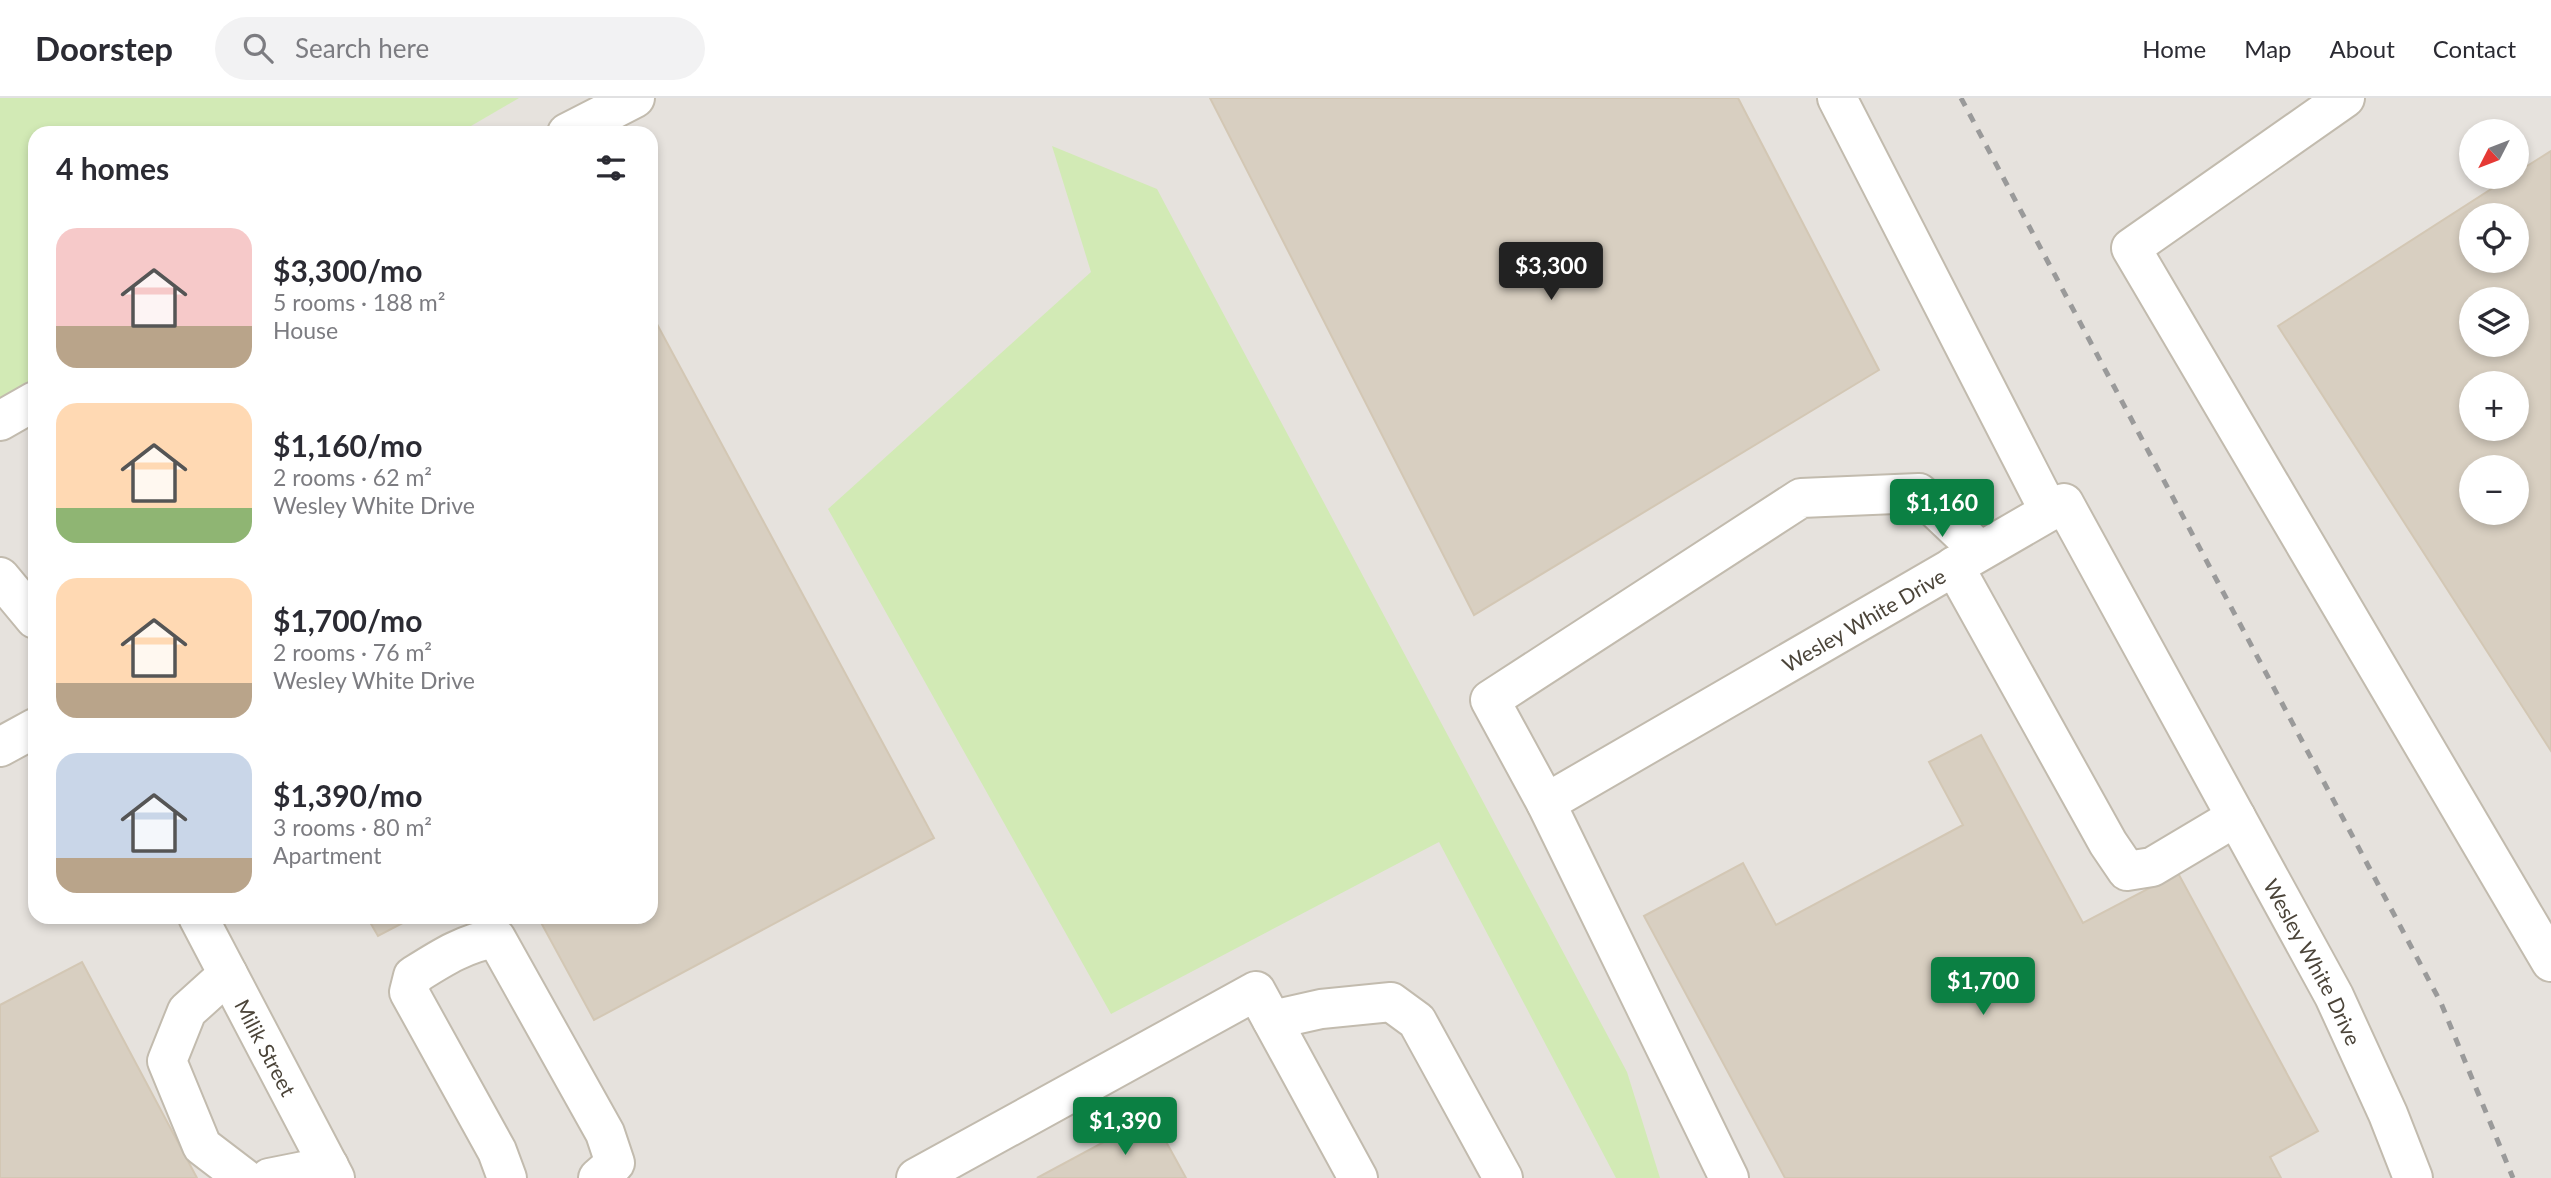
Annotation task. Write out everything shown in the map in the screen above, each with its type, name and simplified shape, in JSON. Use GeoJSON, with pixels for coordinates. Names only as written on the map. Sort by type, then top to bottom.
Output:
{"type":"FeatureCollection","features":[{"type":"Feature","properties":{"kind":"street"},"geometry":{"type":"LineString","coordinates":[[581,126],[635,98]]}},
{"type":"Feature","properties":{"kind":"street"},"geometry":{"type":"LineString","coordinates":[[1837,98],[2049,511]]}},
{"type":"Feature","properties":{"kind":"street"},"geometry":{"type":"LineString","coordinates":[[2345,98],[2131,248],[2551,962]]}},
{"type":"Feature","properties":{"kind":"street"},"geometry":{"type":"LineString","coordinates":[[0,421],[28,405]]}},
{"type":"Feature","properties":{"kind":"street"},"geometry":{"type":"LineString","coordinates":[[1729,1178],[1546,803],[1490,700],[1801,498],[1919,493],[1967,559],[2108,843],[2127,871],[2152,867],[2236,817]]}},
{"type":"Feature","properties":{"kind":"street","name":"Wesley White Drive"},"geometry":{"type":"LineString","coordinates":[[1546,803],[2064,503],[2334,996],[2388,1114],[2413,1178]]}},
{"type":"Feature","properties":{"kind":"street"},"geometry":{"type":"LineString","coordinates":[[0,577],[28,611]]}},
{"type":"Feature","properties":{"kind":"street"},"geometry":{"type":"LineString","coordinates":[[0,747],[28,732]]}},
{"type":"Feature","properties":{"kind":"street","name":"Milik Street"},"geometry":{"type":"LineString","coordinates":[[202,924],[332,1172]]}},
{"type":"Feature","properties":{"kind":"street"},"geometry":{"type":"LineString","coordinates":[[507,1178],[498,1151],[409,992],[413,976],[473,941],[496,938],[605,1133],[615,1163],[598,1178]]}},
{"type":"Feature","properties":{"kind":"street"},"geometry":{"type":"LineString","coordinates":[[228,974],[187,1011],[167,1061],[202,1146],[244,1178]]}},
{"type":"Feature","properties":{"kind":"street"},"geometry":{"type":"LineString","coordinates":[[916,1178],[1256,991],[1357,1178]]}},
{"type":"Feature","properties":{"kind":"street"},"geometry":{"type":"LineString","coordinates":[[1272,1020],[1321,1009],[1391,1002],[1417,1021],[1503,1178]]}},
{"type":"Feature","properties":{"kind":"street"},"geometry":{"type":"LineString","coordinates":[[269,1178],[332,1172]]}},
{"type":"Feature","properties":{"kind":"shaded area"},"geometry":{"type":"Polygon","coordinates":[[[0,98],[2551,98],[2551,1178],[0,1178],[0,98]]]}},
{"type":"Feature","properties":{"kind":"green space"},"geometry":{"type":"Polygon","coordinates":[[[0,98],[519,98],[471,126],[28,126],[28,383],[0,400],[0,98]]]}},
{"type":"Feature","properties":{"kind":"green space"},"geometry":{"type":"Polygon","coordinates":[[[1052,146],[1157,189],[1627,1072],[1660,1178],[1616,1178],[1439,842],[1111,1014],[828,509],[1091,272],[1052,146]]]}},
{"type":"Feature","properties":{"kind":"building"},"geometry":{"type":"Polygon","coordinates":[[[1210,98],[1738,98],[1879,370],[1474,615],[1210,98]]]}},
{"type":"Feature","properties":{"kind":"building"},"geometry":{"type":"Polygon","coordinates":[[[2551,151],[2551,751],[2278,326],[2459,210],[2459,273],[2529,273],[2529,203],[2470,203],[2491,189],[2529,189],[2529,165],[2551,151]]]}},
{"type":"Feature","properties":{"kind":"building"},"geometry":{"type":"Polygon","coordinates":[[[658,326],[934,838],[594,1020],[542,924],[658,924],[658,326]]]}},
{"type":"Feature","properties":{"kind":"building"},"geometry":{"type":"Polygon","coordinates":[[[1981,735],[2083,923],[2178,873],[2318,1131],[2270,1157],[2281,1178],[1785,1178],[1644,916],[1743,863],[1776,925],[1963,825],[1929,762],[1981,735]]]}},
{"type":"Feature","properties":{"kind":"building"},"geometry":{"type":"Polygon","coordinates":[[[371,924],[401,924],[378,936],[371,924]]]}},
{"type":"Feature","properties":{"kind":"building"},"geometry":{"type":"Polygon","coordinates":[[[82,962],[197,1178],[0,1178],[0,1005],[82,962]]]}},
{"type":"Feature","properties":{"kind":"building"},"geometry":{"type":"Polygon","coordinates":[[[1152,1116],[1186,1178],[1037,1178],[1152,1116]]]}},
{"type":"Feature","properties":{"kind":"railway"},"geometry":{"type":"LineString","coordinates":[[1961,98],[2441,1003],[2513,1178]]}}]}
